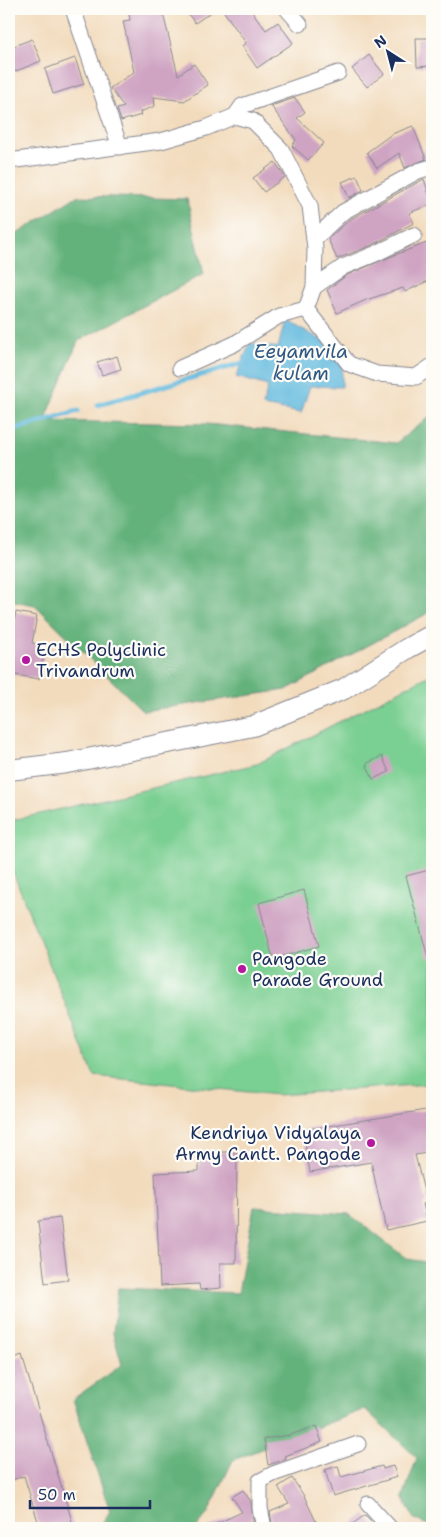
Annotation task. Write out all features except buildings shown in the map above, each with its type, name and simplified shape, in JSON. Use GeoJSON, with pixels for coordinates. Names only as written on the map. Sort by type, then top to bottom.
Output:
{"type":"FeatureCollection","features":[{"type":"Feature","properties":{"kind":"main road"},"geometry":{"type":"LineString","coordinates":[[9,770],[67,763],[253,726],[344,689],[432,635]]}},
{"type":"Feature","properties":{"kind":"street"},"geometry":{"type":"LineString","coordinates":[[74,9],[120,146]]}},
{"type":"Feature","properties":{"kind":"street"},"geometry":{"type":"LineString","coordinates":[[288,9],[300,24]]}},
{"type":"Feature","properties":{"kind":"street"},"geometry":{"type":"LineString","coordinates":[[9,161],[161,141],[206,128],[235,116],[242,106],[338,73]]}},
{"type":"Feature","properties":{"kind":"street"},"geometry":{"type":"LineString","coordinates":[[235,116],[252,121],[281,149],[310,206],[315,248],[314,287],[306,309]]}},
{"type":"Feature","properties":{"kind":"street"},"geometry":{"type":"LineString","coordinates":[[314,239],[344,212],[418,171],[432,167]]}},
{"type":"Feature","properties":{"kind":"street"},"geometry":{"type":"LineString","coordinates":[[314,287],[343,267],[414,235]]}},
{"type":"Feature","properties":{"kind":"street"},"geometry":{"type":"LineString","coordinates":[[306,309],[349,364],[377,374],[416,376],[432,366]]}},
{"type":"Feature","properties":{"kind":"street"},"geometry":{"type":"LineString","coordinates":[[180,368],[234,344],[279,316],[306,309]]}},
{"type":"Feature","properties":{"kind":"street"},"geometry":{"type":"LineString","coordinates":[[264,1528],[260,1508],[260,1481],[273,1474],[358,1444]]}},
{"type":"Feature","properties":{"kind":"street"},"geometry":{"type":"LineString","coordinates":[[368,1504],[390,1528]]}},
{"type":"Feature","properties":{"kind":"green space"},"geometry":{"type":"Polygon","coordinates":[[[77,196],[187,199],[204,274],[78,341],[45,421],[207,424],[396,443],[432,415],[432,611],[286,690],[143,711],[35,605],[9,600],[9,239],[77,196]]]}},
{"type":"Feature","properties":{"kind":"green space","name":"Pangode Parade Ground"},"geometry":{"type":"Polygon","coordinates":[[[432,674],[432,1086],[428,1084],[277,1095],[94,1076],[9,862],[9,821],[257,764],[432,674]]]}},
{"type":"Feature","properties":{"kind":"green space"},"geometry":{"type":"Polygon","coordinates":[[[254,1207],[349,1214],[407,1259],[432,1263],[432,1527],[414,1519],[403,1497],[417,1458],[365,1409],[233,1460],[208,1513],[196,1528],[100,1528],[110,1511],[73,1399],[122,1365],[113,1333],[118,1288],[238,1293],[254,1207]]]}},
{"type":"Feature","properties":{"kind":"water","name":"Eeyamvila kulam"},"geometry":{"type":"Polygon","coordinates":[[[285,320],[327,343],[328,359],[342,361],[342,387],[310,386],[301,413],[263,406],[268,386],[236,377],[250,343],[278,348],[285,320]]]}},
{"type":"Feature","properties":{"kind":"waterway"},"geometry":{"type":"LineString","coordinates":[[98,405],[246,362]]}},
{"type":"Feature","properties":{"kind":"waterway"},"geometry":{"type":"LineString","coordinates":[[9,431],[78,411]]}},
{"type":"Feature","properties":{"kind":"place","name":"ECHS Polyclinic Trivandrum"},"geometry":{"type":"Point","coordinates":[26,660]}},
{"type":"Feature","properties":{"kind":"place","name":"Pangode Parade Ground"},"geometry":{"type":"Point","coordinates":[242,969]}},
{"type":"Feature","properties":{"kind":"place","name":"Kendriya Vidyalaya Army Cantt. Pangode"},"geometry":{"type":"Point","coordinates":[371,1143]}}]}
